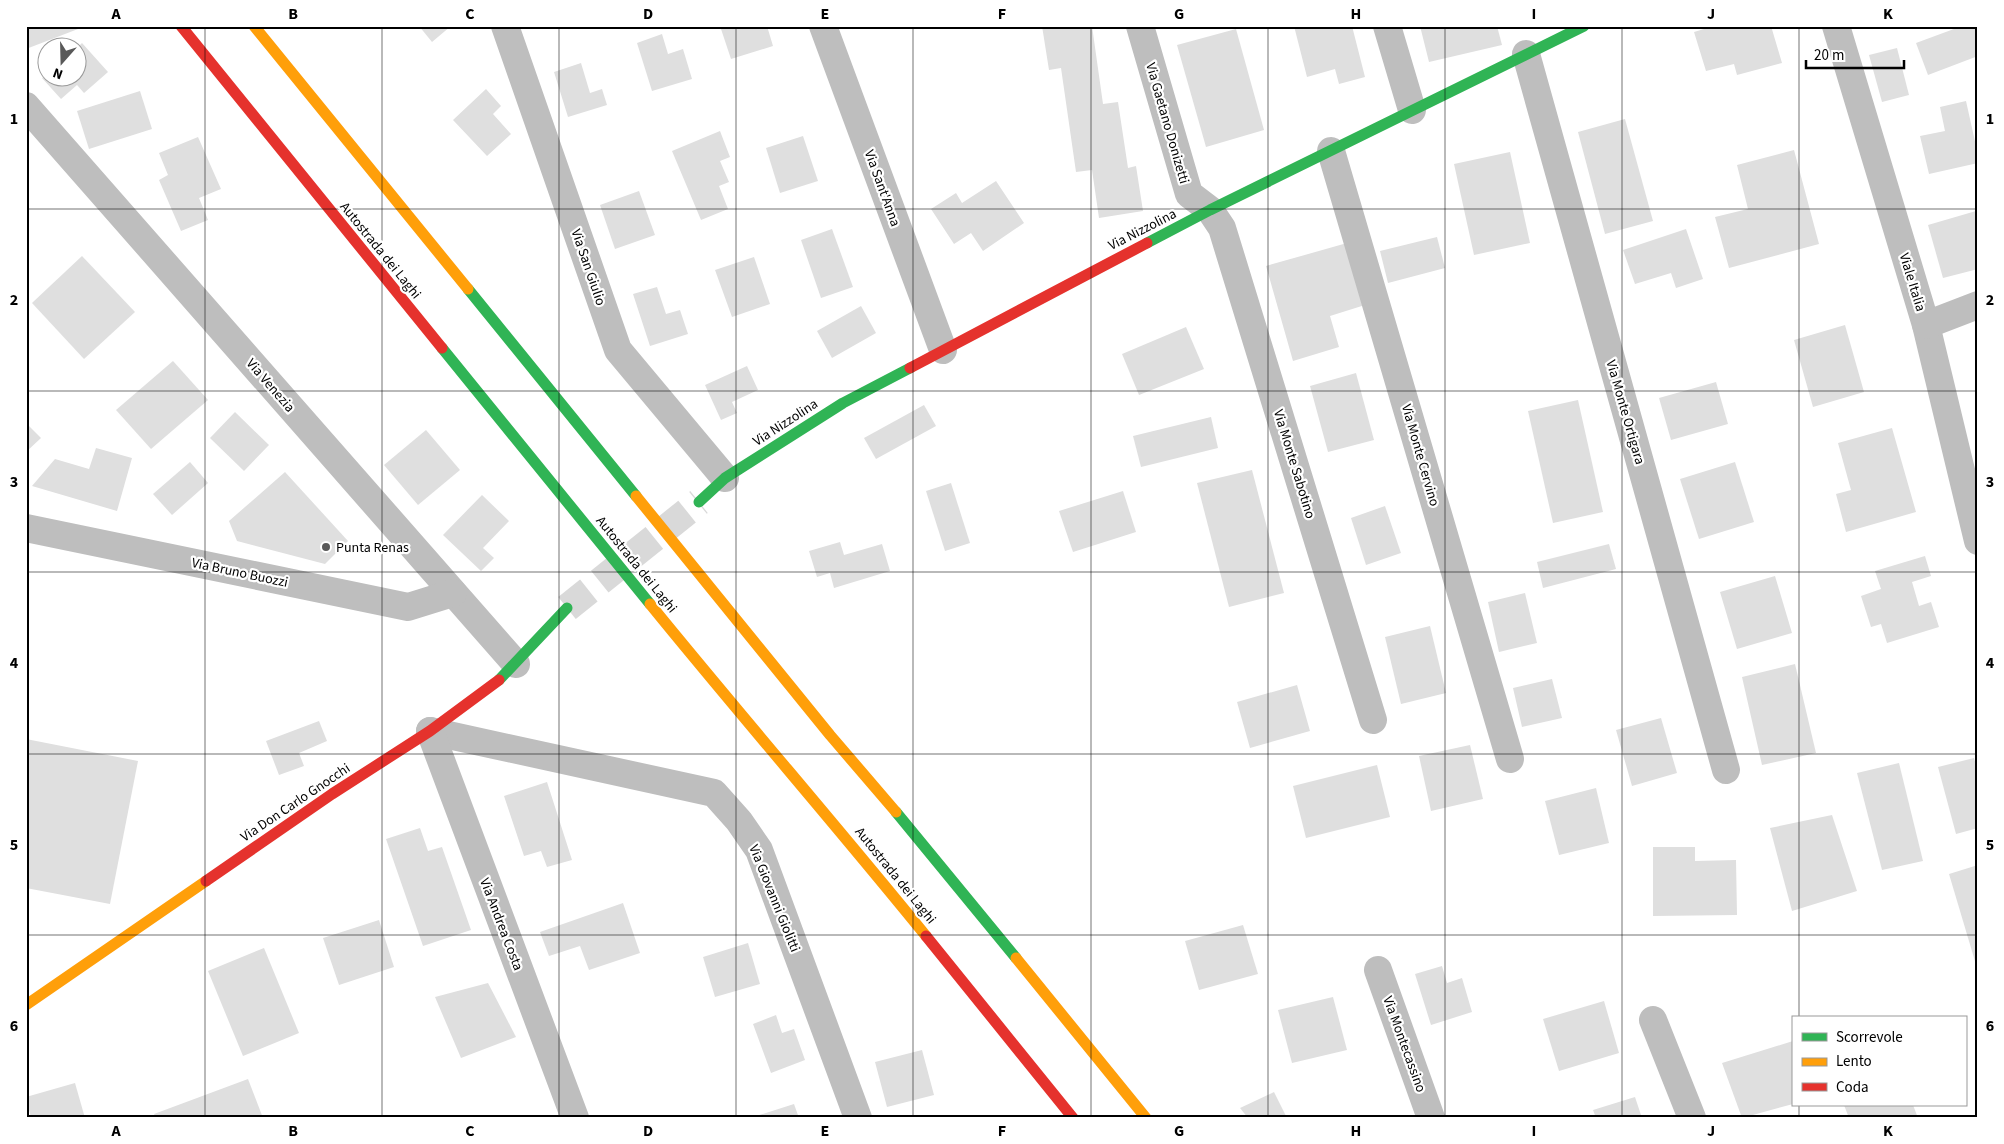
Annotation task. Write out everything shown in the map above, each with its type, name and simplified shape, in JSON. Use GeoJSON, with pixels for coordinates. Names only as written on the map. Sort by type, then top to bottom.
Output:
{"type":"FeatureCollection","features":[{"type":"Feature","properties":{"kind":"main road","name":"Autostrada dei Laghi"},"geometry":{"type":"LineString","coordinates":[[180,26],[738,712],[840,830],[1073,1118]]}},
{"type":"Feature","properties":{"kind":"main road"},"geometry":{"type":"LineString","coordinates":[[254,26],[824,727],[922,842],[1146,1118]]}},
{"type":"Feature","properties":{"kind":"main road","name":"Via Nizzolina"},"geometry":{"type":"LineString","coordinates":[[725,478],[843,403],[943,350],[1210,210],[1582,27]]}},
{"type":"Feature","properties":{"kind":"main road"},"geometry":{"type":"LineString","coordinates":[[699,502],[725,478]]}},
{"type":"Feature","properties":{"kind":"main road","name":"Via Don Carlo Gnocchi"},"geometry":{"type":"LineString","coordinates":[[26,1005],[332,794],[493,686],[516,664],[567,608]]}},
{"type":"Feature","properties":{"kind":"street","name":"Via San Giulio"},"geometry":{"type":"LineString","coordinates":[[505,26],[618,350],[725,478]]}},
{"type":"Feature","properties":{"kind":"street","name":"Via Sant'Anna"},"geometry":{"type":"LineString","coordinates":[[823,26],[943,350]]}},
{"type":"Feature","properties":{"kind":"street","name":"Via Gaetano Donizetti"},"geometry":{"type":"LineString","coordinates":[[1140,26],[1189,194],[1210,210]]}},
{"type":"Feature","properties":{"kind":"street"},"geometry":{"type":"LineString","coordinates":[[1387,26],[1412,110]]}},
{"type":"Feature","properties":{"kind":"street","name":"Viale Italia"},"geometry":{"type":"LineString","coordinates":[[1836,26],[1926,325],[1978,541]]}},
{"type":"Feature","properties":{"kind":"street","name":"Via Monte Ortigara"},"geometry":{"type":"LineString","coordinates":[[1526,54],[1726,770]]}},
{"type":"Feature","properties":{"kind":"street","name":"Via Venezia"},"geometry":{"type":"LineString","coordinates":[[26,106],[516,664]]}},
{"type":"Feature","properties":{"kind":"street","name":"Via Monte Cervino"},"geometry":{"type":"LineString","coordinates":[[1331,151],[1510,759]]}},
{"type":"Feature","properties":{"kind":"street","name":"Via Monte Sabotino"},"geometry":{"type":"LineString","coordinates":[[1210,210],[1222,228],[1373,720]]}},
{"type":"Feature","properties":{"kind":"street"},"geometry":{"type":"LineString","coordinates":[[1926,325],[1978,305]]}},
{"type":"Feature","properties":{"kind":"street","name":"Via Bruno Buozzi"},"geometry":{"type":"LineString","coordinates":[[26,528],[408,607],[453,593]]}},
{"type":"Feature","properties":{"kind":"street","name":"Via Andrea Costa"},"geometry":{"type":"LineString","coordinates":[[430,730],[575,1118]]}},
{"type":"Feature","properties":{"kind":"street","name":"Via Giovanni Giolitti"},"geometry":{"type":"LineString","coordinates":[[430,730],[714,793],[739,821],[759,850],[858,1118]]}},
{"type":"Feature","properties":{"kind":"street","name":"Via Montecassino"},"geometry":{"type":"LineString","coordinates":[[1378,970],[1431,1118]]}},
{"type":"Feature","properties":{"kind":"street"},"geometry":{"type":"LineString","coordinates":[[1654,1020],[1692,1118]]}},
{"type":"Feature","properties":{"kind":"building"},"geometry":{"type":"Polygon","coordinates":[[[26,26],[76,26],[78,29],[55,38],[38,38],[38,44],[26,49],[26,26]]]}},
{"type":"Feature","properties":{"kind":"building"},"geometry":{"type":"Polygon","coordinates":[[[419,26],[451,26],[432,42],[419,26]]]}},
{"type":"Feature","properties":{"kind":"building"},"geometry":{"type":"Polygon","coordinates":[[[720,26],[767,26],[773,46],[731,59],[720,26]]]}},
{"type":"Feature","properties":{"kind":"building"},"geometry":{"type":"Polygon","coordinates":[[[1042,26],[1092,26],[1103,104],[1118,102],[1128,168],[1136,166],[1143,211],[1099,218],[1092,170],[1076,172],[1061,68],[1049,70],[1042,26]]]}},
{"type":"Feature","properties":{"kind":"building"},"geometry":{"type":"Polygon","coordinates":[[[1294,26],[1352,26],[1365,77],[1339,84],[1335,69],[1307,77],[1294,26]]]}},
{"type":"Feature","properties":{"kind":"building"},"geometry":{"type":"Polygon","coordinates":[[[1420,26],[1497,26],[1502,45],[1429,62],[1420,26]]]}},
{"type":"Feature","properties":{"kind":"building"},"geometry":{"type":"Polygon","coordinates":[[[1714,26],[1771,26],[1782,63],[1737,75],[1734,64],[1706,71],[1694,32],[1714,26]]]}},
{"type":"Feature","properties":{"kind":"building"},"geometry":{"type":"Polygon","coordinates":[[[1962,26],[1978,26],[1978,56],[1928,75],[1916,43],[1962,26]]]}},
{"type":"Feature","properties":{"kind":"building"},"geometry":{"type":"Polygon","coordinates":[[[1236,29],[1264,130],[1206,147],[1177,45],[1236,29]]]}},
{"type":"Feature","properties":{"kind":"building"},"geometry":{"type":"Polygon","coordinates":[[[662,34],[668,54],[683,49],[692,79],[652,91],[637,43],[662,34]]]}},
{"type":"Feature","properties":{"kind":"building"},"geometry":{"type":"Polygon","coordinates":[[[1897,48],[1909,95],[1882,102],[1869,55],[1897,48]]]}},
{"type":"Feature","properties":{"kind":"building"},"geometry":{"type":"Polygon","coordinates":[[[88,50],[108,72],[84,93],[80,88],[88,88],[88,50]]]}},
{"type":"Feature","properties":{"kind":"building"},"geometry":{"type":"Polygon","coordinates":[[[581,63],[590,93],[602,89],[607,105],[568,117],[554,72],[581,63]]]}},
{"type":"Feature","properties":{"kind":"building"},"geometry":{"type":"Polygon","coordinates":[[[51,88],[74,88],[61,99],[51,88]]]}},
{"type":"Feature","properties":{"kind":"building"},"geometry":{"type":"Polygon","coordinates":[[[486,89],[501,106],[493,114],[511,134],[487,156],[453,120],[486,89]]]}},
{"type":"Feature","properties":{"kind":"building"},"geometry":{"type":"Polygon","coordinates":[[[140,91],[152,129],[89,149],[77,111],[140,91]]]}},
{"type":"Feature","properties":{"kind":"building"},"geometry":{"type":"Polygon","coordinates":[[[1966,101],[1978,155],[1978,163],[1929,174],[1920,136],[1945,131],[1940,107],[1966,101]]]}},
{"type":"Feature","properties":{"kind":"building"},"geometry":{"type":"Polygon","coordinates":[[[1625,119],[1653,221],[1605,234],[1578,132],[1625,119]]]}},
{"type":"Feature","properties":{"kind":"building"},"geometry":{"type":"Polygon","coordinates":[[[720,131],[730,157],[720,161],[729,182],[719,186],[728,209],[701,220],[672,151],[720,131]]]}},
{"type":"Feature","properties":{"kind":"building"},"geometry":{"type":"Polygon","coordinates":[[[803,136],[818,181],[780,193],[766,148],[803,136]]]}},
{"type":"Feature","properties":{"kind":"building"},"geometry":{"type":"Polygon","coordinates":[[[198,137],[221,189],[199,198],[208,220],[181,231],[159,180],[168,175],[159,153],[198,137]]]}},
{"type":"Feature","properties":{"kind":"building"},"geometry":{"type":"Polygon","coordinates":[[[1794,150],[1819,244],[1729,268],[1715,217],[1748,209],[1737,165],[1794,150]]]}},
{"type":"Feature","properties":{"kind":"building"},"geometry":{"type":"Polygon","coordinates":[[[1510,152],[1530,243],[1474,255],[1454,164],[1510,152]]]}},
{"type":"Feature","properties":{"kind":"building"},"geometry":{"type":"Polygon","coordinates":[[[996,181],[1024,223],[983,251],[971,233],[954,244],[931,209],[956,193],[962,203],[996,181]]]}},
{"type":"Feature","properties":{"kind":"building"},"geometry":{"type":"Polygon","coordinates":[[[639,191],[655,235],[615,249],[600,205],[639,191]]]}},
{"type":"Feature","properties":{"kind":"building"},"geometry":{"type":"Polygon","coordinates":[[[1976,211],[1978,218],[1978,269],[1943,278],[1928,225],[1976,211]]]}},
{"type":"Feature","properties":{"kind":"building"},"geometry":{"type":"Polygon","coordinates":[[[832,229],[853,287],[821,298],[801,240],[832,229]]]}},
{"type":"Feature","properties":{"kind":"building"},"geometry":{"type":"Polygon","coordinates":[[[1686,229],[1703,279],[1676,288],[1671,273],[1635,284],[1623,250],[1686,229]]]}},
{"type":"Feature","properties":{"kind":"building"},"geometry":{"type":"Polygon","coordinates":[[[1437,237],[1445,268],[1388,283],[1380,251],[1437,237]]]}},
{"type":"Feature","properties":{"kind":"building"},"geometry":{"type":"Polygon","coordinates":[[[1347,243],[1365,305],[1330,316],[1339,347],[1293,361],[1266,266],[1347,243]]]}},
{"type":"Feature","properties":{"kind":"building"},"geometry":{"type":"Polygon","coordinates":[[[82,256],[135,312],[84,359],[32,303],[82,256]]]}},
{"type":"Feature","properties":{"kind":"building"},"geometry":{"type":"Polygon","coordinates":[[[754,257],[770,304],[732,317],[715,270],[754,257]]]}},
{"type":"Feature","properties":{"kind":"building"},"geometry":{"type":"Polygon","coordinates":[[[657,287],[666,314],[680,310],[688,334],[650,346],[633,294],[657,287]]]}},
{"type":"Feature","properties":{"kind":"building"},"geometry":{"type":"Polygon","coordinates":[[[861,306],[876,333],[832,358],[817,331],[861,306]]]}},
{"type":"Feature","properties":{"kind":"building"},"geometry":{"type":"Polygon","coordinates":[[[1845,325],[1864,392],[1813,407],[1794,340],[1845,325]]]}},
{"type":"Feature","properties":{"kind":"building"},"geometry":{"type":"Polygon","coordinates":[[[1186,327],[1204,369],[1139,395],[1122,354],[1186,327]]]}},
{"type":"Feature","properties":{"kind":"building"},"geometry":{"type":"Polygon","coordinates":[[[173,361],[208,400],[151,449],[116,410],[173,361]]]}},
{"type":"Feature","properties":{"kind":"building"},"geometry":{"type":"Polygon","coordinates":[[[747,366],[758,390],[732,402],[737,413],[721,420],[705,385],[747,366]]]}},
{"type":"Feature","properties":{"kind":"building"},"geometry":{"type":"Polygon","coordinates":[[[1356,373],[1374,440],[1328,452],[1310,386],[1356,373]]]}},
{"type":"Feature","properties":{"kind":"building"},"geometry":{"type":"Polygon","coordinates":[[[1716,382],[1728,424],[1671,440],[1659,398],[1716,382]]]}},
{"type":"Feature","properties":{"kind":"building"},"geometry":{"type":"Polygon","coordinates":[[[1578,400],[1603,512],[1553,523],[1528,411],[1578,400]]]}},
{"type":"Feature","properties":{"kind":"building"},"geometry":{"type":"Polygon","coordinates":[[[924,405],[936,426],[876,459],[864,438],[924,405]]]}},
{"type":"Feature","properties":{"kind":"building"},"geometry":{"type":"Polygon","coordinates":[[[235,412],[269,445],[244,471],[210,438],[235,412]]]}},
{"type":"Feature","properties":{"kind":"building"},"geometry":{"type":"Polygon","coordinates":[[[1211,417],[1218,448],[1141,467],[1133,436],[1211,417]]]}},
{"type":"Feature","properties":{"kind":"building"},"geometry":{"type":"Polygon","coordinates":[[[26,423],[41,438],[26,452],[26,423]]]}},
{"type":"Feature","properties":{"kind":"building"},"geometry":{"type":"Polygon","coordinates":[[[1892,428],[1916,512],[1846,532],[1836,494],[1851,490],[1838,443],[1892,428]]]}},
{"type":"Feature","properties":{"kind":"building"},"geometry":{"type":"Polygon","coordinates":[[[426,430],[460,470],[418,505],[384,465],[426,430]]]}},
{"type":"Feature","properties":{"kind":"building"},"geometry":{"type":"Polygon","coordinates":[[[96,448],[132,458],[117,511],[32,486],[55,459],[89,469],[96,448]]]}},
{"type":"Feature","properties":{"kind":"building"},"geometry":{"type":"Polygon","coordinates":[[[190,462],[208,483],[172,515],[153,494],[190,462]]]}},
{"type":"Feature","properties":{"kind":"building"},"geometry":{"type":"Polygon","coordinates":[[[1735,462],[1754,522],[1699,539],[1680,479],[1735,462]]]}},
{"type":"Feature","properties":{"kind":"building"},"geometry":{"type":"Polygon","coordinates":[[[1252,470],[1284,593],[1229,607],[1197,483],[1252,470]]]}},
{"type":"Feature","properties":{"kind":"building"},"geometry":{"type":"Polygon","coordinates":[[[285,472],[348,541],[325,564],[237,541],[229,521],[285,472]]]}},
{"type":"Feature","properties":{"kind":"building"},"geometry":{"type":"Polygon","coordinates":[[[951,483],[970,543],[945,551],[926,491],[951,483]]]}},
{"type":"Feature","properties":{"kind":"building"},"geometry":{"type":"Polygon","coordinates":[[[1123,491],[1136,532],[1073,552],[1059,511],[1123,491]]]}},
{"type":"Feature","properties":{"kind":"building"},"geometry":{"type":"Polygon","coordinates":[[[482,495],[509,521],[483,548],[494,558],[481,571],[443,535],[482,495]]]}},
{"type":"Feature","properties":{"kind":"building"},"geometry":{"type":"Polygon","coordinates":[[[1385,506],[1401,553],[1366,565],[1351,518],[1385,506]]]}},
{"type":"Feature","properties":{"kind":"building"},"geometry":{"type":"Polygon","coordinates":[[[840,542],[844,555],[882,544],[890,571],[834,588],[830,573],[817,577],[809,551],[840,542]]]}},
{"type":"Feature","properties":{"kind":"building"},"geometry":{"type":"Polygon","coordinates":[[[1609,544],[1616,569],[1543,588],[1537,562],[1609,544]]]}},
{"type":"Feature","properties":{"kind":"building"},"geometry":{"type":"Polygon","coordinates":[[[1925,556],[1931,576],[1912,582],[1919,606],[1931,602],[1939,627],[1887,643],[1881,624],[1871,627],[1861,596],[1881,589],[1875,571],[1925,556]]]}},
{"type":"Feature","properties":{"kind":"building"},"geometry":{"type":"Polygon","coordinates":[[[1775,576],[1792,633],[1737,649],[1720,592],[1775,576]]]}},
{"type":"Feature","properties":{"kind":"building"},"geometry":{"type":"Polygon","coordinates":[[[1525,593],[1537,643],[1499,652],[1488,602],[1525,593]]]}},
{"type":"Feature","properties":{"kind":"building"},"geometry":{"type":"Polygon","coordinates":[[[1430,626],[1446,693],[1401,704],[1385,637],[1430,626]]]}},
{"type":"Feature","properties":{"kind":"building"},"geometry":{"type":"Polygon","coordinates":[[[1795,664],[1816,753],[1762,765],[1742,677],[1795,664]]]}},
{"type":"Feature","properties":{"kind":"building"},"geometry":{"type":"Polygon","coordinates":[[[1552,679],[1562,718],[1522,727],[1513,688],[1552,679]]]}},
{"type":"Feature","properties":{"kind":"building"},"geometry":{"type":"Polygon","coordinates":[[[1297,685],[1310,731],[1250,748],[1237,702],[1297,685]]]}},
{"type":"Feature","properties":{"kind":"building"},"geometry":{"type":"Polygon","coordinates":[[[1661,718],[1677,773],[1632,786],[1616,730],[1661,718]]]}},
{"type":"Feature","properties":{"kind":"building"},"geometry":{"type":"Polygon","coordinates":[[[319,721],[327,741],[299,753],[304,766],[279,775],[266,741],[319,721]]]}},
{"type":"Feature","properties":{"kind":"building"},"geometry":{"type":"Polygon","coordinates":[[[26,739],[138,761],[110,904],[26,888],[26,739]]]}},
{"type":"Feature","properties":{"kind":"building"},"geometry":{"type":"Polygon","coordinates":[[[1470,745],[1483,799],[1431,811],[1419,756],[1470,745]]]}},
{"type":"Feature","properties":{"kind":"building"},"geometry":{"type":"Polygon","coordinates":[[[1974,758],[1978,772],[1978,828],[1956,834],[1938,767],[1974,758]]]}},
{"type":"Feature","properties":{"kind":"building"},"geometry":{"type":"Polygon","coordinates":[[[1899,763],[1923,861],[1882,870],[1857,773],[1899,763]]]}},
{"type":"Feature","properties":{"kind":"building"},"geometry":{"type":"Polygon","coordinates":[[[1377,765],[1390,817],[1306,838],[1293,786],[1377,765]]]}},
{"type":"Feature","properties":{"kind":"building"},"geometry":{"type":"Polygon","coordinates":[[[547,782],[572,860],[547,867],[541,851],[524,856],[504,796],[547,782]]]}},
{"type":"Feature","properties":{"kind":"building"},"geometry":{"type":"Polygon","coordinates":[[[1596,788],[1609,843],[1559,855],[1545,801],[1596,788]]]}},
{"type":"Feature","properties":{"kind":"building"},"geometry":{"type":"Polygon","coordinates":[[[1832,815],[1857,891],[1792,911],[1770,828],[1832,815]]]}},
{"type":"Feature","properties":{"kind":"building"},"geometry":{"type":"Polygon","coordinates":[[[420,828],[428,851],[442,847],[471,930],[423,946],[386,839],[420,828]]]}},
{"type":"Feature","properties":{"kind":"building"},"geometry":{"type":"Polygon","coordinates":[[[1653,847],[1695,847],[1695,861],[1736,860],[1737,915],[1653,916],[1653,847]]]}},
{"type":"Feature","properties":{"kind":"building"},"geometry":{"type":"Polygon","coordinates":[[[1978,865],[1978,968],[1977,968],[1949,874],[1978,865]]]}},
{"type":"Feature","properties":{"kind":"building"},"geometry":{"type":"Polygon","coordinates":[[[623,903],[640,953],[589,970],[580,946],[549,956],[540,932],[623,903]]]}},
{"type":"Feature","properties":{"kind":"building"},"geometry":{"type":"Polygon","coordinates":[[[379,920],[394,967],[339,985],[323,938],[379,920]]]}},
{"type":"Feature","properties":{"kind":"building"},"geometry":{"type":"Polygon","coordinates":[[[1243,925],[1258,974],[1199,990],[1185,941],[1243,925]]]}},
{"type":"Feature","properties":{"kind":"building"},"geometry":{"type":"Polygon","coordinates":[[[748,943],[760,984],[715,997],[703,957],[748,943]]]}},
{"type":"Feature","properties":{"kind":"building"},"geometry":{"type":"Polygon","coordinates":[[[264,948],[299,1033],[243,1056],[208,971],[264,948]]]}},
{"type":"Feature","properties":{"kind":"building"},"geometry":{"type":"Polygon","coordinates":[[[1442,966],[1447,983],[1462,978],[1472,1012],[1431,1025],[1415,974],[1442,966]]]}},
{"type":"Feature","properties":{"kind":"building"},"geometry":{"type":"Polygon","coordinates":[[[488,983],[516,1037],[461,1058],[435,997],[488,983]]]}},
{"type":"Feature","properties":{"kind":"building"},"geometry":{"type":"Polygon","coordinates":[[[1333,997],[1347,1050],[1292,1063],[1278,1010],[1333,997]]]}},
{"type":"Feature","properties":{"kind":"building"},"geometry":{"type":"Polygon","coordinates":[[[1604,1001],[1619,1053],[1559,1071],[1543,1019],[1604,1001]]]}},
{"type":"Feature","properties":{"kind":"building"},"geometry":{"type":"Polygon","coordinates":[[[776,1015],[782,1033],[794,1029],[805,1060],[771,1073],[753,1024],[776,1015]]]}},
{"type":"Feature","properties":{"kind":"building"},"geometry":{"type":"Polygon","coordinates":[[[1792,1041],[1792,1104],[1742,1118],[1722,1063],[1792,1041]]]}},
{"type":"Feature","properties":{"kind":"building"},"geometry":{"type":"Polygon","coordinates":[[[922,1050],[934,1095],[887,1107],[875,1062],[922,1050]]]}},
{"type":"Feature","properties":{"kind":"building"},"geometry":{"type":"Polygon","coordinates":[[[248,1079],[263,1118],[156,1118],[154,1114],[248,1079]]]}},
{"type":"Feature","properties":{"kind":"building"},"geometry":{"type":"Polygon","coordinates":[[[75,1083],[85,1118],[31,1118],[26,1097],[75,1083]]]}},
{"type":"Feature","properties":{"kind":"building"},"geometry":{"type":"Polygon","coordinates":[[[1274,1092],[1287,1118],[1248,1118],[1240,1108],[1274,1092]]]}},
{"type":"Feature","properties":{"kind":"building"},"geometry":{"type":"Polygon","coordinates":[[[1635,1097],[1642,1118],[1596,1118],[1593,1110],[1635,1097]]]}},
{"type":"Feature","properties":{"kind":"building"},"geometry":{"type":"Polygon","coordinates":[[[794,1104],[799,1118],[753,1118],[753,1117],[794,1104]]]}},
{"type":"Feature","properties":{"kind":"building"},"geometry":{"type":"Polygon","coordinates":[[[1844,1106],[1913,1106],[1918,1118],[1849,1118],[1844,1106]]]}},
{"type":"Feature","properties":{"kind":"tunnel"},"geometry":{"type":"LineString","coordinates":[[567,608],[699,502]]}},
{"type":"Feature","properties":{"kind":"traffic: fast"},"geometry":{"type":"LineString","coordinates":[[1147,243],[1210,210],[1584,26]]}},
{"type":"Feature","properties":{"kind":"traffic: fast"},"geometry":{"type":"LineString","coordinates":[[468,289],[636,496]]}},
{"type":"Feature","properties":{"kind":"traffic: fast"},"geometry":{"type":"LineString","coordinates":[[442,348],[650,604]]}},
{"type":"Feature","properties":{"kind":"traffic: fast"},"geometry":{"type":"LineString","coordinates":[[699,502],[725,478],[843,403],[910,368]]}},
{"type":"Feature","properties":{"kind":"traffic: fast"},"geometry":{"type":"LineString","coordinates":[[499,680],[567,608]]}},
{"type":"Feature","properties":{"kind":"traffic: fast"},"geometry":{"type":"LineString","coordinates":[[896,812],[1016,958]]}},
{"type":"Feature","properties":{"kind":"traffic: slow"},"geometry":{"type":"LineString","coordinates":[[254,26],[468,289]]}},
{"type":"Feature","properties":{"kind":"traffic: slow"},"geometry":{"type":"LineString","coordinates":[[636,496],[830,735],[896,812]]}},
{"type":"Feature","properties":{"kind":"traffic: slow"},"geometry":{"type":"LineString","coordinates":[[650,604],[926,936]]}},
{"type":"Feature","properties":{"kind":"traffic: slow"},"geometry":{"type":"LineString","coordinates":[[26,1005],[206,881]]}},
{"type":"Feature","properties":{"kind":"traffic: slow"},"geometry":{"type":"LineString","coordinates":[[1016,958],[1146,1118]]}},
{"type":"Feature","properties":{"kind":"traffic: jam"},"geometry":{"type":"LineString","coordinates":[[181,26],[442,348]]}},
{"type":"Feature","properties":{"kind":"traffic: jam"},"geometry":{"type":"LineString","coordinates":[[910,368],[1147,243]]}},
{"type":"Feature","properties":{"kind":"traffic: jam"},"geometry":{"type":"LineString","coordinates":[[206,881],[332,794],[430,731],[499,680]]}},
{"type":"Feature","properties":{"kind":"traffic: jam"},"geometry":{"type":"LineString","coordinates":[[926,936],[1073,1118]]}},
{"type":"Feature","properties":{"kind":"place","name":"Punta Renas"},"geometry":{"type":"Point","coordinates":[326,547]}}]}
